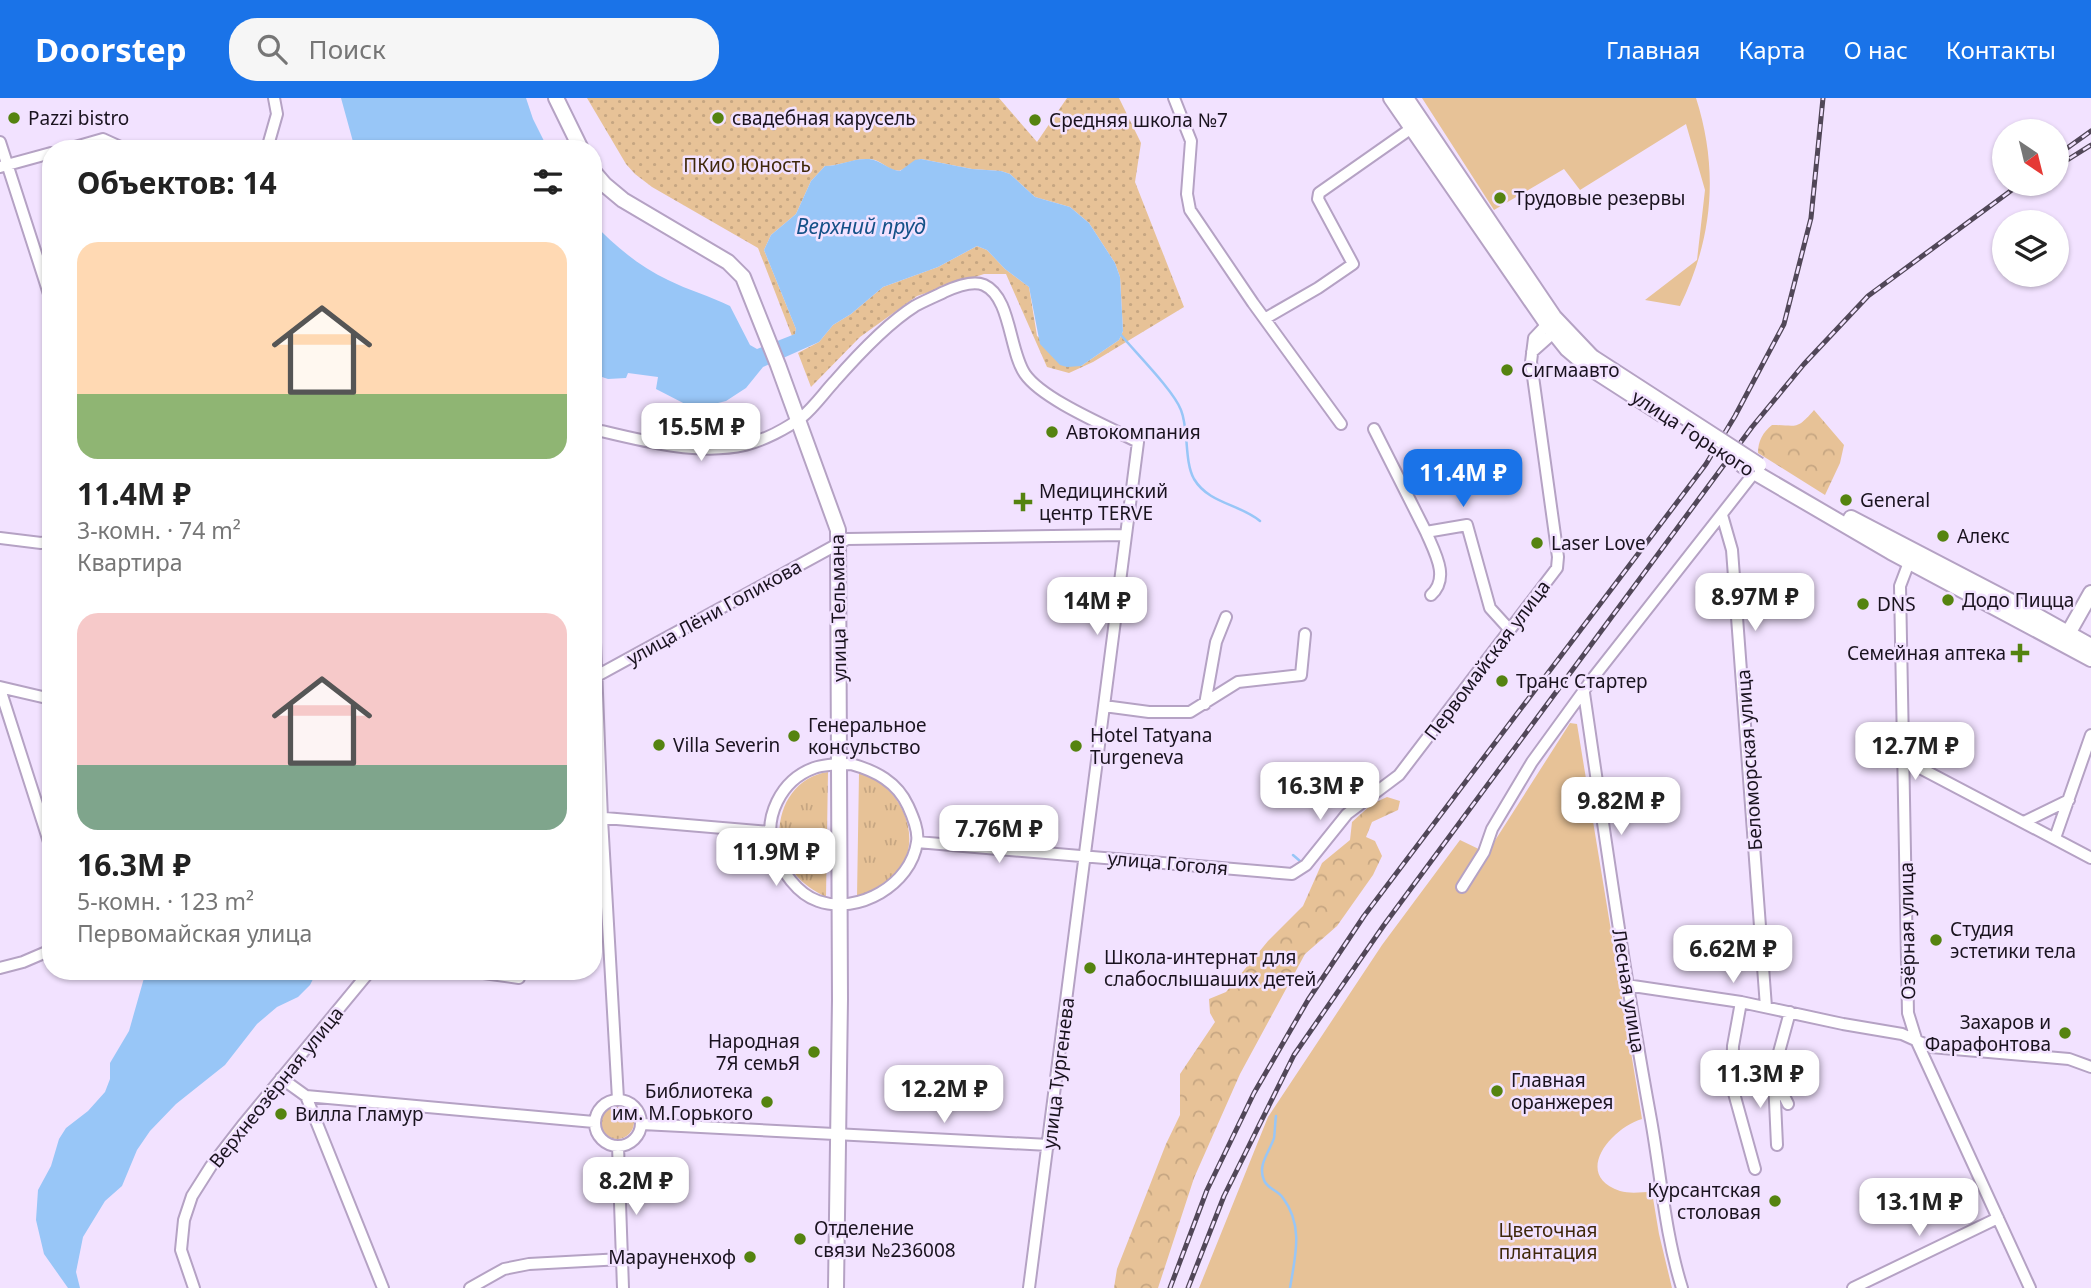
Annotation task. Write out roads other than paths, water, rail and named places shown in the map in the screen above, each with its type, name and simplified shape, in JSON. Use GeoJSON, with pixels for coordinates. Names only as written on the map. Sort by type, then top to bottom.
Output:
{"type":"FeatureCollection","features":[{"type":"Feature","properties":{"kind":"main road"},"geometry":{"type":"LineString","coordinates":[[556,98],[577,140]]}},
{"type":"Feature","properties":{"kind":"main road","name":"улица Горького"},"geometry":{"type":"LineString","coordinates":[[1391,98],[1416,125],[1554,325],[1567,349],[1757,469],[1834,509],[1911,556],[2065,638],[2091,659]]}},
{"type":"Feature","properties":{"kind":"main road","name":"улица Горького"},"geometry":{"type":"LineString","coordinates":[[1406,98],[1416,125]]}},
{"type":"Feature","properties":{"kind":"main road","name":"улица Тельмана"},"geometry":{"type":"LineString","coordinates":[[602,182],[623,200],[715,254],[737,270],[746,284],[768,338],[835,517],[839,542],[840,904],[836,1288]]}},
{"type":"Feature","properties":{"kind":"main road"},"geometry":{"type":"LineString","coordinates":[[2065,638],[2091,593]]}},
{"type":"Feature","properties":{"kind":"main road","name":"улица Горького"},"geometry":{"type":"LineString","coordinates":[[2065,638],[2091,646]]}},
{"type":"Feature","properties":{"kind":"street"},"geometry":{"type":"LineString","coordinates":[[270,140],[277,114],[274,98]]}},
{"type":"Feature","properties":{"kind":"street"},"geometry":{"type":"LineString","coordinates":[[1174,98],[1191,141],[1187,194],[1190,210],[1341,424]]}},
{"type":"Feature","properties":{"kind":"street"},"geometry":{"type":"LineString","coordinates":[[1266,318],[1353,264],[1318,199],[1319,193],[1416,125]]}},
{"type":"Feature","properties":{"kind":"street"},"geometry":{"type":"LineString","coordinates":[[0,142],[4,166],[42,274]]}},
{"type":"Feature","properties":{"kind":"street"},"geometry":{"type":"LineString","coordinates":[[4,166],[42,155]]}},
{"type":"Feature","properties":{"kind":"street","name":"улица Тургенева"},"geometry":{"type":"LineString","coordinates":[[798,420],[872,343],[915,306],[951,289],[981,284],[994,292],[1001,303],[1018,362],[1030,381],[1053,397],[1138,442],[1029,1288]]}},
{"type":"Feature","properties":{"kind":"street","name":"Первомайская улица"},"geometry":{"type":"LineString","coordinates":[[1292,874],[1306,864],[1347,814],[1399,775],[1557,568],[1559,557],[1534,393],[1532,352],[1534,338],[1554,325]]}},
{"type":"Feature","properties":{"kind":"street"},"geometry":{"type":"LineString","coordinates":[[602,431],[656,444],[722,448],[746,445],[798,420]]}},
{"type":"Feature","properties":{"kind":"street"},"geometry":{"type":"LineString","coordinates":[[1374,429],[1426,533],[1442,576],[1439,588],[1431,595]]}},
{"type":"Feature","properties":{"kind":"street"},"geometry":{"type":"LineString","coordinates":[[1462,887],[1484,852],[1492,829],[1532,762],[1593,678],[1757,469]]}},
{"type":"Feature","properties":{"kind":"street","name":"Беломорская улица"},"geometry":{"type":"LineString","coordinates":[[1722,516],[1732,550],[1766,1007]]}},
{"type":"Feature","properties":{"kind":"street"},"geometry":{"type":"LineString","coordinates":[[1426,533],[1467,524],[1490,608],[1510,630]]}},
{"type":"Feature","properties":{"kind":"street","name":"улица Лёни Голикова"},"geometry":{"type":"LineString","coordinates":[[602,673],[839,542],[864,538],[1126,535]]}},
{"type":"Feature","properties":{"kind":"street"},"geometry":{"type":"LineString","coordinates":[[0,538],[42,543]]}},
{"type":"Feature","properties":{"kind":"street","name":"Озёрная улица"},"geometry":{"type":"LineString","coordinates":[[1911,556],[1900,586],[1908,1013],[1917,1042],[2030,1288]]}},
{"type":"Feature","properties":{"kind":"street"},"geometry":{"type":"LineString","coordinates":[[1205,704],[1216,642],[1226,617]]}},
{"type":"Feature","properties":{"kind":"street"},"geometry":{"type":"LineString","coordinates":[[1104,706],[1149,712],[1190,712],[1238,682],[1301,675],[1305,634]]}},
{"type":"Feature","properties":{"kind":"street"},"geometry":{"type":"LineString","coordinates":[[42,697],[0,688],[42,820]]}},
{"type":"Feature","properties":{"kind":"street","name":"Лесная улица"},"geometry":{"type":"LineString","coordinates":[[1584,693],[1626,985],[1669,1238],[1682,1288]]}},
{"type":"Feature","properties":{"kind":"street"},"geometry":{"type":"LineString","coordinates":[[2055,838],[2091,735]]}},
{"type":"Feature","properties":{"kind":"street"},"geometry":{"type":"LineString","coordinates":[[1903,759],[2091,858]]}},
{"type":"Feature","properties":{"kind":"street"},"geometry":{"type":"LineString","coordinates":[[839,764],[863,767],[883,775],[893,784],[913,817],[917,842],[909,863],[891,886],[862,901],[840,904],[817,901],[794,884],[783,871],[771,832],[774,809],[782,792],[789,785],[815,767],[839,764]]}},
{"type":"Feature","properties":{"kind":"street"},"geometry":{"type":"LineString","coordinates":[[2024,822],[2069,800]]}},
{"type":"Feature","properties":{"kind":"street"},"geometry":{"type":"LineString","coordinates":[[602,818],[771,832]]}},
{"type":"Feature","properties":{"kind":"street","name":"улица Гоголя"},"geometry":{"type":"LineString","coordinates":[[917,842],[1292,874]]}},
{"type":"Feature","properties":{"kind":"street"},"geometry":{"type":"LineString","coordinates":[[602,885],[618,1099]]}},
{"type":"Feature","properties":{"kind":"street"},"geometry":{"type":"LineString","coordinates":[[0,968],[42,954]]}},
{"type":"Feature","properties":{"kind":"street","name":"Верхнеозёрная улица"},"geometry":{"type":"LineString","coordinates":[[194,1288],[181,1250],[184,1220],[192,1196],[211,1166],[363,980]]}},
{"type":"Feature","properties":{"kind":"street"},"geometry":{"type":"LineString","coordinates":[[1626,985],[1741,1002],[1902,1034],[1931,1047],[2069,1059],[2091,1067]]}},
{"type":"Feature","properties":{"kind":"street"},"geometry":{"type":"LineString","coordinates":[[1741,1002],[1733,1046],[1732,1086],[1755,1169]]}},
{"type":"Feature","properties":{"kind":"street"},"geometry":{"type":"LineString","coordinates":[[1777,1145],[1773,1074],[1790,1012]]}},
{"type":"Feature","properties":{"kind":"street"},"geometry":{"type":"LineString","coordinates":[[1773,1074],[1788,1104]]}},
{"type":"Feature","properties":{"kind":"street"},"geometry":{"type":"LineString","coordinates":[[281,1078],[306,1096],[594,1122]]}},
{"type":"Feature","properties":{"kind":"street"},"geometry":{"type":"LineString","coordinates":[[306,1096],[383,1288]]}},
{"type":"Feature","properties":{"kind":"street"},"geometry":{"type":"LineString","coordinates":[[618,1099],[638,1110],[642,1124],[638,1136],[629,1144],[610,1146],[600,1139],[594,1122],[601,1106],[618,1099]]}},
{"type":"Feature","properties":{"kind":"street"},"geometry":{"type":"LineString","coordinates":[[642,1124],[1049,1145]]}},
{"type":"Feature","properties":{"kind":"street"},"geometry":{"type":"LineString","coordinates":[[618,1146],[623,1288]]}},
{"type":"Feature","properties":{"kind":"street"},"geometry":{"type":"LineString","coordinates":[[1853,1288],[1998,1218]]}},
{"type":"Feature","properties":{"kind":"street"},"geometry":{"type":"LineString","coordinates":[[470,1288],[504,1269],[529,1264],[622,1259]]}},
{"type":"Feature","properties":{"kind":"water"},"geometry":{"type":"Polygon","coordinates":[[[341,98],[526,98],[544,140],[353,140],[341,98]]]}},
{"type":"Feature","properties":{"kind":"water","name":"Верхний пруд"},"geometry":{"type":"Polygon","coordinates":[[[869,159],[900,171],[915,160],[1010,174],[1035,197],[1070,207],[1089,223],[1115,263],[1120,277],[1123,331],[1119,340],[1081,366],[1060,365],[1040,344],[1029,287],[1005,269],[987,250],[977,246],[938,267],[883,287],[851,314],[833,325],[819,342],[763,367],[746,388],[726,401],[702,407],[689,406],[656,389],[658,377],[628,373],[626,378],[602,377],[602,232],[619,248],[658,275],[730,306],[750,345],[757,349],[795,334],[796,329],[764,250],[771,235],[796,214],[811,181],[825,166],[869,159]]]}},
{"type":"Feature","properties":{"kind":"water"},"geometry":{"type":"Polygon","coordinates":[[[143,980],[312,980],[298,997],[277,1007],[257,1024],[225,1065],[176,1104],[150,1131],[137,1150],[122,1186],[105,1201],[83,1237],[76,1272],[80,1288],[68,1288],[44,1254],[36,1220],[38,1190],[66,1128],[88,1111],[105,1092],[110,1079],[110,1063],[129,1031],[143,980]]]}},
{"type":"Feature","properties":{"kind":"waterway"},"geometry":{"type":"LineString","coordinates":[[1121,335],[1177,402],[1183,418],[1194,479],[1208,494],[1260,521]]}},
{"type":"Feature","properties":{"kind":"waterway"},"geometry":{"type":"LineString","coordinates":[[1293,855],[1300,861]]}},
{"type":"Feature","properties":{"kind":"waterway"},"geometry":{"type":"LineString","coordinates":[[1276,1116],[1274,1138],[1263,1164],[1262,1174],[1268,1185],[1283,1198],[1294,1220],[1296,1242],[1290,1288]]}},
{"type":"Feature","properties":{"kind":"railway"},"geometry":{"type":"LineString","coordinates":[[1170,1288],[1207,1190],[1254,1093],[1308,1000],[1364,916],[1706,464],[1735,416],[1784,324],[1811,218],[1823,98]]}},
{"type":"Feature","properties":{"kind":"railway"},"geometry":{"type":"LineString","coordinates":[[2069,147],[2091,131]]}},
{"type":"Feature","properties":{"kind":"railway"},"geometry":{"type":"LineString","coordinates":[[2069,159],[2091,145]]}},
{"type":"Feature","properties":{"kind":"railway"},"geometry":{"type":"LineString","coordinates":[[1188,1288],[1224,1196],[1294,1055],[1384,925],[1752,427],[1804,364],[1868,296],[2004,196]]}},
{"type":"Feature","properties":{"kind":"place","name":"Pazzi bistro"},"geometry":{"type":"Point","coordinates":[14,118]}},
{"type":"Feature","properties":{"kind":"place","name":"свадебная карусель"},"geometry":{"type":"Point","coordinates":[718,118]}},
{"type":"Feature","properties":{"kind":"place","name":"Средняя школа №7"},"geometry":{"type":"Point","coordinates":[1035,120]}},
{"type":"Feature","properties":{"kind":"place","name":"Трудовые резервы"},"geometry":{"type":"Point","coordinates":[1500,198]}},
{"type":"Feature","properties":{"kind":"place","name":"Сигмаавто"},"geometry":{"type":"Point","coordinates":[1507,370]}},
{"type":"Feature","properties":{"kind":"place","name":"Автокомпания"},"geometry":{"type":"Point","coordinates":[1052,432]}},
{"type":"Feature","properties":{"kind":"place","name":"General"},"geometry":{"type":"Point","coordinates":[1846,500]}},
{"type":"Feature","properties":{"kind":"place","name":"Медицинский центр TERVE"},"geometry":{"type":"Point","coordinates":[1023,502]}},
{"type":"Feature","properties":{"kind":"place","name":"Алекс"},"geometry":{"type":"Point","coordinates":[1943,536]}},
{"type":"Feature","properties":{"kind":"place","name":"Laser Love"},"geometry":{"type":"Point","coordinates":[1537,543]}},
{"type":"Feature","properties":{"kind":"place","name":"Додо Пицца"},"geometry":{"type":"Point","coordinates":[1948,600]}},
{"type":"Feature","properties":{"kind":"place","name":"DNS"},"geometry":{"type":"Point","coordinates":[1863,604]}},
{"type":"Feature","properties":{"kind":"place","name":"Семейная аптека"},"geometry":{"type":"Point","coordinates":[2020,653]}},
{"type":"Feature","properties":{"kind":"place","name":"Транс Стартер"},"geometry":{"type":"Point","coordinates":[1502,681]}},
{"type":"Feature","properties":{"kind":"place","name":"Генеральное консульство"},"geometry":{"type":"Point","coordinates":[794,736]}},
{"type":"Feature","properties":{"kind":"place","name":"Villa Severin"},"geometry":{"type":"Point","coordinates":[659,745]}},
{"type":"Feature","properties":{"kind":"place","name":"Hotel Tatyana Turgeneva"},"geometry":{"type":"Point","coordinates":[1076,746]}},
{"type":"Feature","properties":{"kind":"place","name":"Студия эстетики тела"},"geometry":{"type":"Point","coordinates":[1936,940]}},
{"type":"Feature","properties":{"kind":"place","name":"Школа-интернат для слабослышаших детей"},"geometry":{"type":"Point","coordinates":[1090,968]}},
{"type":"Feature","properties":{"kind":"place","name":"Захаров и Фарафонтова"},"geometry":{"type":"Point","coordinates":[2065,1033]}},
{"type":"Feature","properties":{"kind":"place","name":"Народная 7Я семьЯ"},"geometry":{"type":"Point","coordinates":[814,1052]}},
{"type":"Feature","properties":{"kind":"place","name":"Главная оранжерея"},"geometry":{"type":"Point","coordinates":[1497,1091]}},
{"type":"Feature","properties":{"kind":"place","name":"Библиотека им. М.Горького"},"geometry":{"type":"Point","coordinates":[767,1102]}},
{"type":"Feature","properties":{"kind":"place","name":"Вилла Гламур"},"geometry":{"type":"Point","coordinates":[281,1114]}},
{"type":"Feature","properties":{"kind":"place","name":"Курсантская столовая"},"geometry":{"type":"Point","coordinates":[1775,1201]}},
{"type":"Feature","properties":{"kind":"place","name":"Отделение связи №236008"},"geometry":{"type":"Point","coordinates":[800,1239]}},
{"type":"Feature","properties":{"kind":"place","name":"Марауненхоф"},"geometry":{"type":"Point","coordinates":[750,1257]}},
{"type":"Feature","properties":{"kind":"park label","name":"ПКиО Юность"},"geometry":{"type":"Point","coordinates":[747,165]}},
{"type":"Feature","properties":{"kind":"park label","name":"Цветочная плантация"},"geometry":{"type":"Point","coordinates":[1548,1241]}}]}
